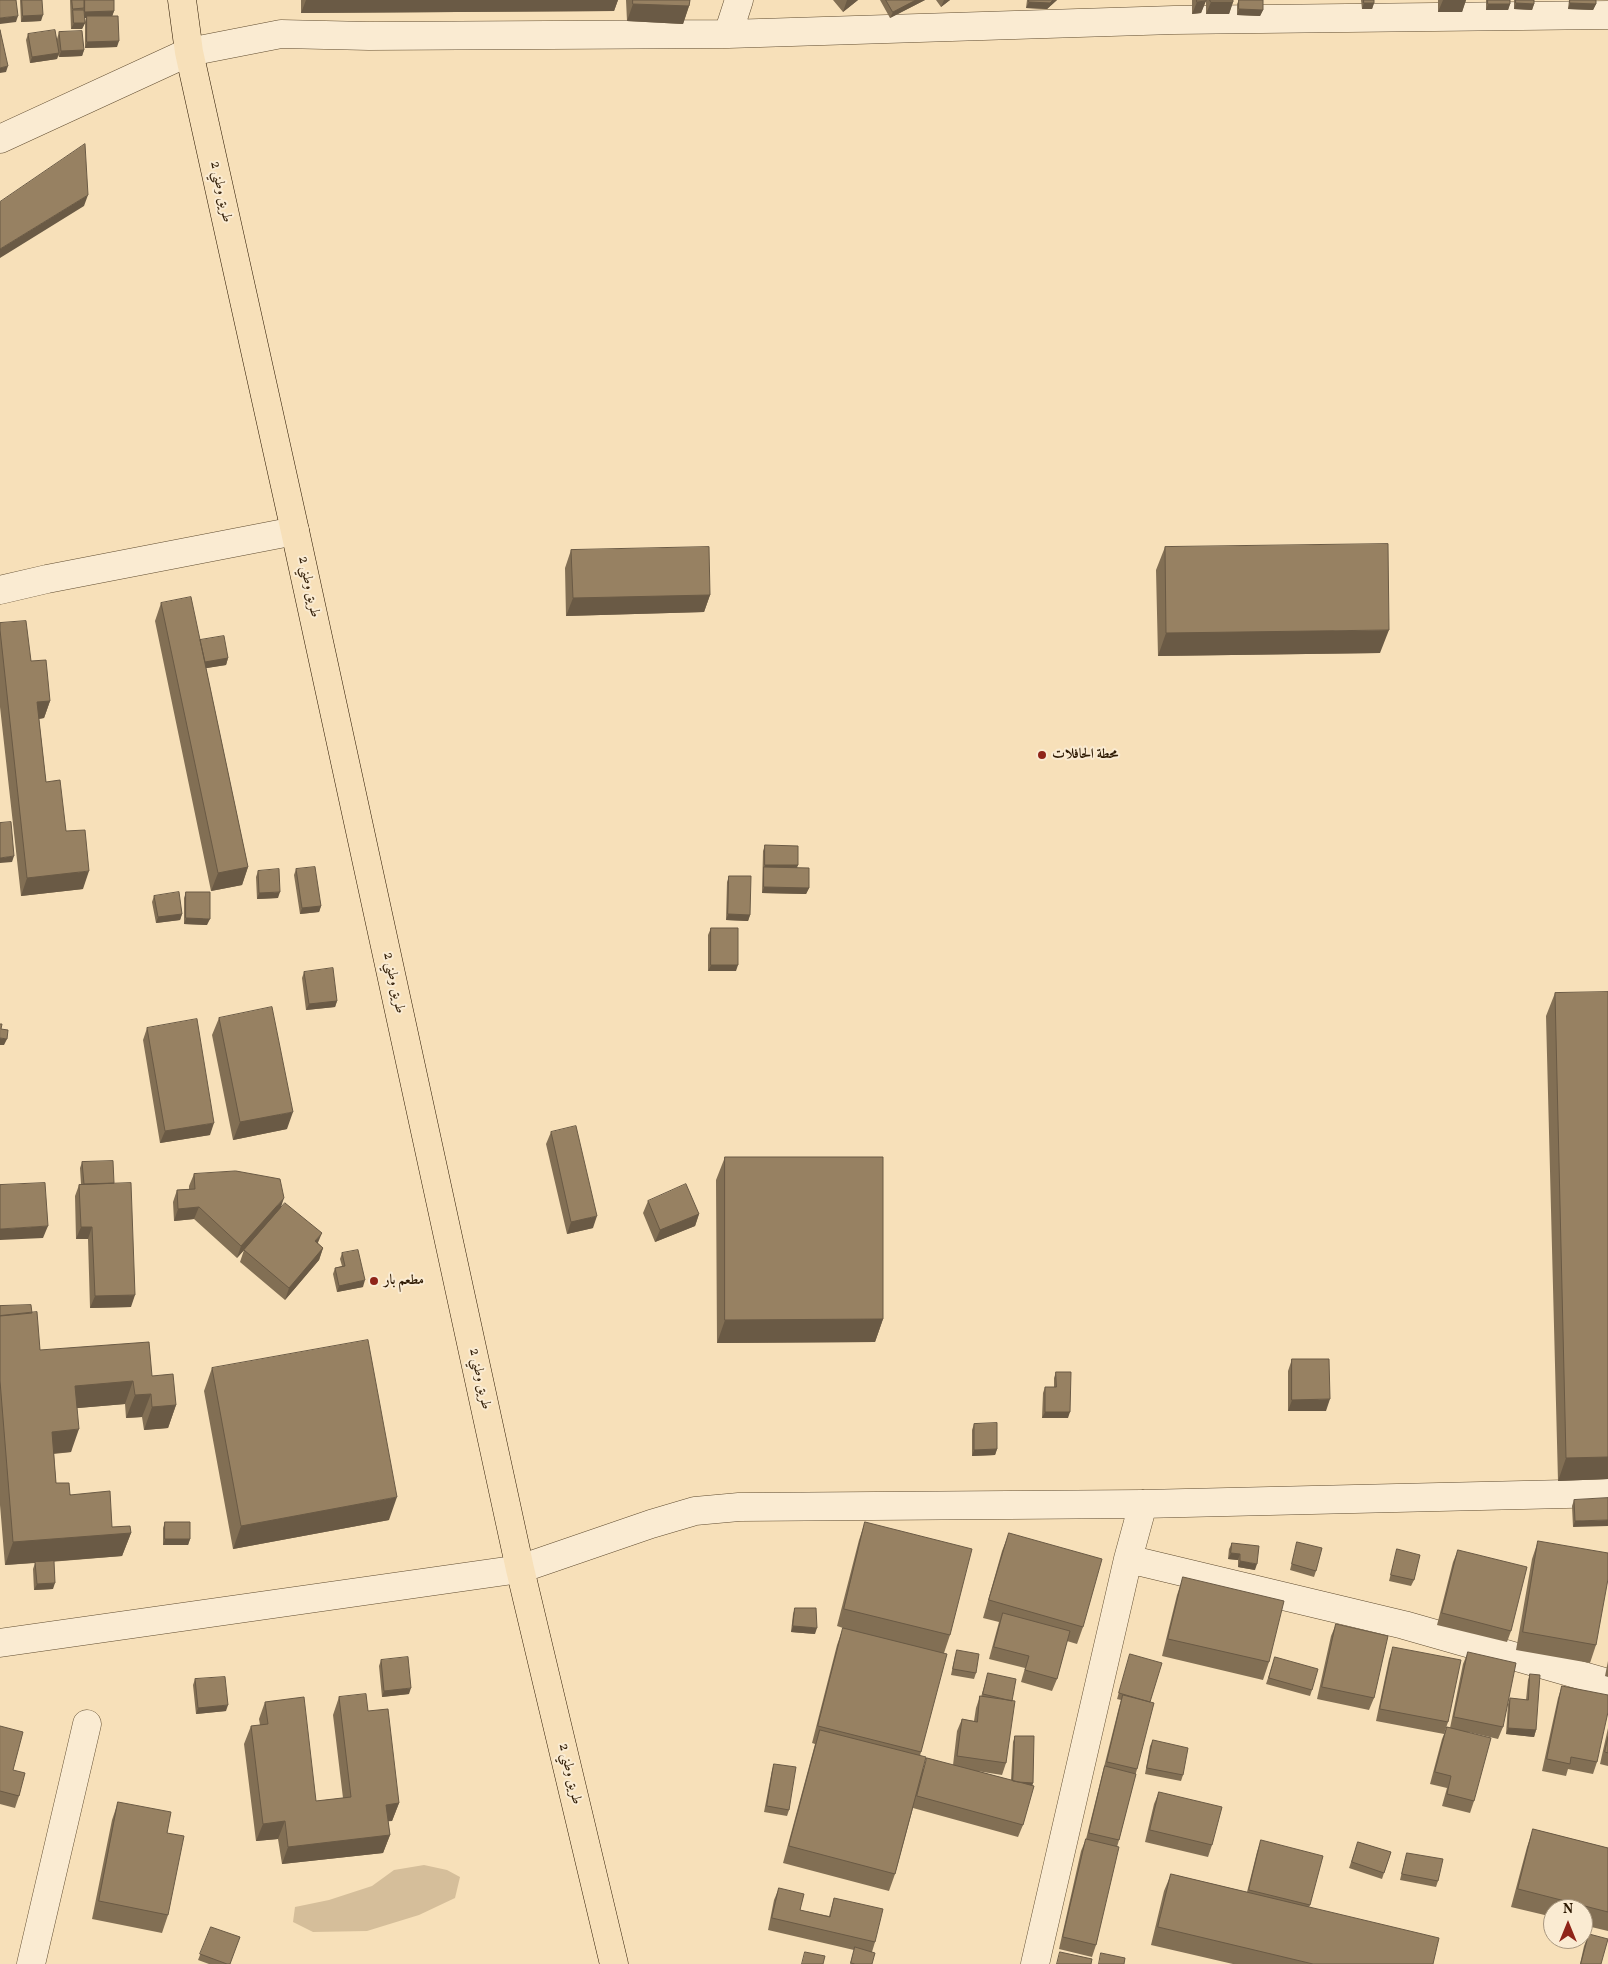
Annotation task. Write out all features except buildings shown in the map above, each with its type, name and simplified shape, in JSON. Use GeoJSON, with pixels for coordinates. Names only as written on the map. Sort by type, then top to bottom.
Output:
{"type":"FeatureCollection","features":[{"type":"Feature","properties":{"kind":"highway","name":"طريق وطني 2"},"geometry":{"type":"LineString","coordinates":[[182,0],[189,52],[520,1569],[614,1964]]}},
{"type":"Feature","properties":{"kind":"street"},"geometry":{"type":"LineString","coordinates":[[728,34],[739,0]]}},
{"type":"Feature","properties":{"kind":"street"},"geometry":{"type":"LineString","coordinates":[[0,140],[189,52],[281,34],[370,36],[728,34],[1167,10],[1608,15]]}},
{"type":"Feature","properties":{"kind":"street"},"geometry":{"type":"LineString","coordinates":[[0,590],[47,578],[295,531]]}},
{"type":"Feature","properties":{"kind":"street"},"geometry":{"type":"LineString","coordinates":[[0,1643],[520,1569],[695,1511],[740,1507],[1143,1504],[1608,1493]]}},
{"type":"Feature","properties":{"kind":"street"},"geometry":{"type":"LineString","coordinates":[[1035,1964],[1128,1559],[1143,1504]]}},
{"type":"Feature","properties":{"kind":"street"},"geometry":{"type":"LineString","coordinates":[[1128,1559],[1404,1625],[1608,1682]]}},
{"type":"Feature","properties":{"kind":"street"},"geometry":{"type":"LineString","coordinates":[[31,1964],[87,1724]]}},
{"type":"Feature","properties":{"kind":"shaded area"},"geometry":{"type":"Polygon","coordinates":[[[424,1865],[447,1870],[460,1877],[455,1898],[419,1915],[367,1931],[313,1932],[293,1922],[295,1907],[329,1900],[372,1886],[394,1870],[424,1865]]]}},
{"type":"Feature","properties":{"kind":"place","name":"محطة الحافلات"},"geometry":{"type":"Point","coordinates":[1042,755]}},
{"type":"Feature","properties":{"kind":"place","name":"مطعم بار"},"geometry":{"type":"Point","coordinates":[374,1281]}}]}
